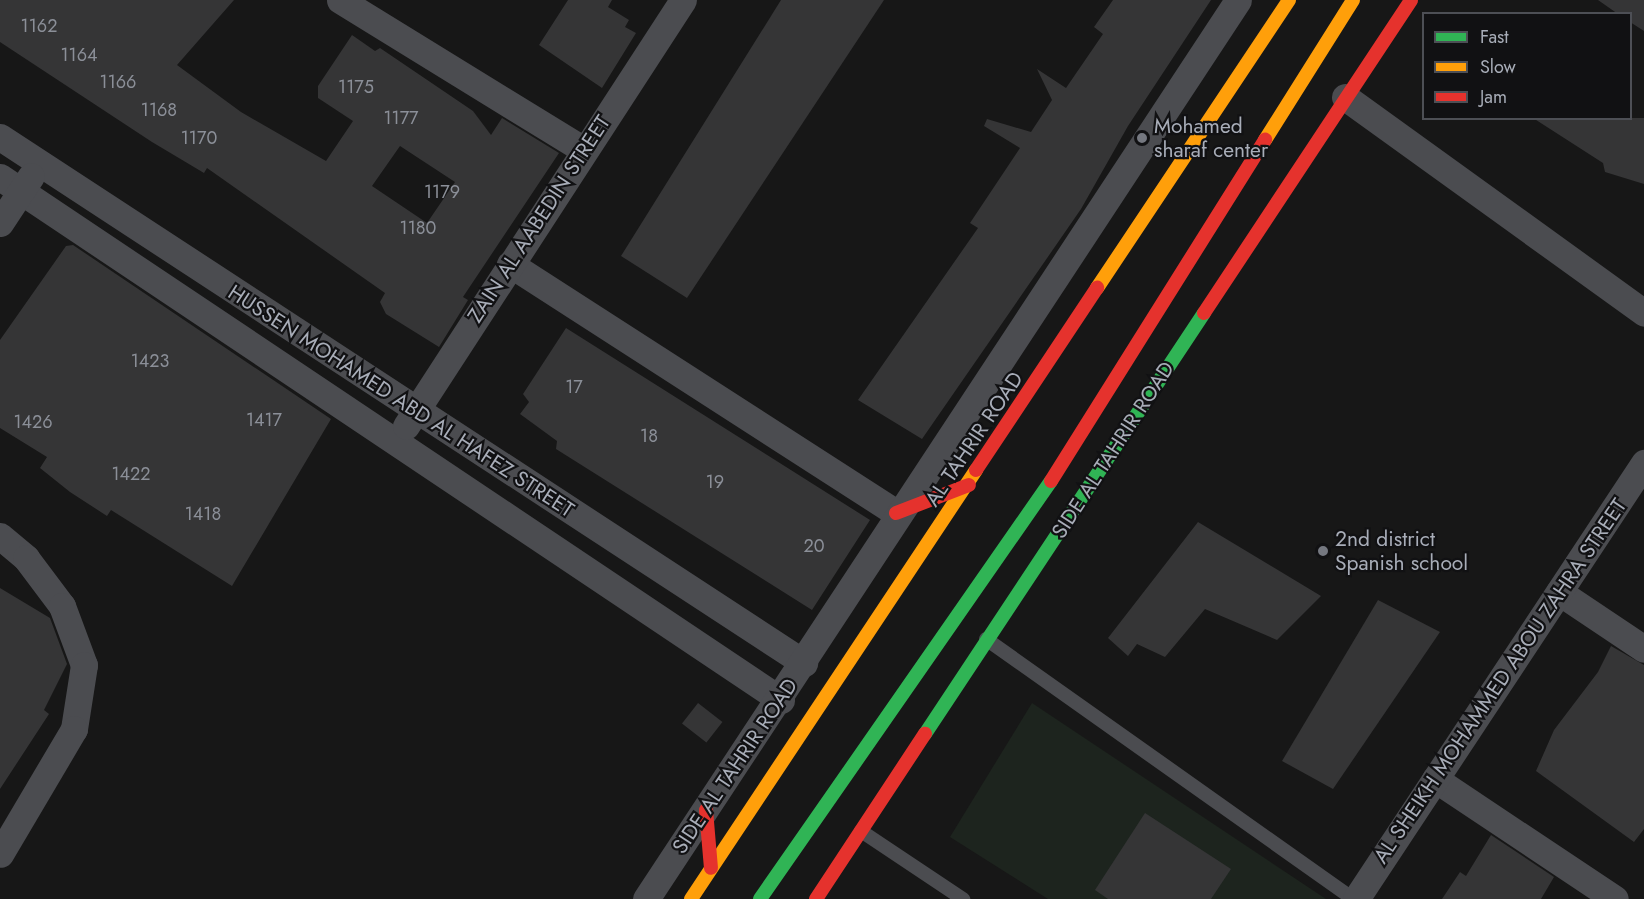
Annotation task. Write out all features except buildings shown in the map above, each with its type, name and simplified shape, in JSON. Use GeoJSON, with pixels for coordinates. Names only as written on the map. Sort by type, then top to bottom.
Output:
{"type":"FeatureCollection","features":[{"type":"Feature","properties":{"kind":"street"},"geometry":{"type":"LineString","coordinates":[[340,0],[584,150]]}},
{"type":"Feature","properties":{"kind":"street","name":"ZAIN AL AABEDIN STREET"},"geometry":{"type":"LineString","coordinates":[[397,439],[683,0]]}},
{"type":"Feature","properties":{"kind":"street","name":"SIDE AL TAHRIR ROAD"},"geometry":{"type":"LineString","coordinates":[[646,899],[781,700],[896,513],[1238,0]]}},
{"type":"Feature","properties":{"kind":"street","name":"AL TAHRIR ROAD"},"geometry":{"type":"LineString","coordinates":[[691,899],[969,485],[1289,0]]}},
{"type":"Feature","properties":{"kind":"street"},"geometry":{"type":"LineString","coordinates":[[760,899],[1025,522],[1353,0]]}},
{"type":"Feature","properties":{"kind":"street","name":"SIDE AL TAHRIR ROAD"},"geometry":{"type":"LineString","coordinates":[[816,899],[1411,0]]}},
{"type":"Feature","properties":{"kind":"street"},"geometry":{"type":"LineString","coordinates":[[1345,97],[1644,313]]}},
{"type":"Feature","properties":{"kind":"street","name":"HUSSEN MOHAMED ABD AL HAFEZ STREET"},"geometry":{"type":"LineString","coordinates":[[0,136],[415,412],[804,663]]}},
{"type":"Feature","properties":{"kind":"street"},"geometry":{"type":"LineString","coordinates":[[0,223],[11,184],[39,162]]}},
{"type":"Feature","properties":{"kind":"street","name":"HUSSEN MOHAMED ABD AL HAFEZ STREET"},"geometry":{"type":"LineString","coordinates":[[11,184],[397,439],[781,700]]}},
{"type":"Feature","properties":{"kind":"street"},"geometry":{"type":"LineString","coordinates":[[510,264],[896,513],[969,485]]}},
{"type":"Feature","properties":{"kind":"street","name":"AL SHEIKH MOHAMMED ABOU ZAHRA STREET"},"geometry":{"type":"LineString","coordinates":[[1354,899],[1644,463]]}},
{"type":"Feature","properties":{"kind":"street"},"geometry":{"type":"LineString","coordinates":[[1025,522],[1029,577]]}},
{"type":"Feature","properties":{"kind":"street"},"geometry":{"type":"LineString","coordinates":[[0,537],[26,558],[62,606],[84,665],[74,729],[0,852]]}},
{"type":"Feature","properties":{"kind":"street"},"geometry":{"type":"LineString","coordinates":[[1559,592],[1644,649]]}},
{"type":"Feature","properties":{"kind":"street"},"geometry":{"type":"LineString","coordinates":[[1435,779],[1615,899]]}},
{"type":"Feature","properties":{"kind":"street"},"geometry":{"type":"LineString","coordinates":[[706,810],[711,868]]}},
{"type":"Feature","properties":{"kind":"lane"},"geometry":{"type":"LineString","coordinates":[[986,639],[1354,899]]}},
{"type":"Feature","properties":{"kind":"lane"},"geometry":{"type":"LineString","coordinates":[[861,831],[963,899]]}},
{"type":"Feature","properties":{"kind":"shaded area"},"geometry":{"type":"Polygon","coordinates":[[[1032,703],[1326,899],[1048,899],[950,837],[1032,703]]]}},
{"type":"Feature","properties":{"kind":"traffic: fast"},"geometry":{"type":"LineString","coordinates":[[925,734],[1204,313]]}},
{"type":"Feature","properties":{"kind":"traffic: fast"},"geometry":{"type":"LineString","coordinates":[[760,899],[1051,481]]}},
{"type":"Feature","properties":{"kind":"traffic: slow"},"geometry":{"type":"LineString","coordinates":[[1097,288],[1289,0]]}},
{"type":"Feature","properties":{"kind":"traffic: slow"},"geometry":{"type":"LineString","coordinates":[[1265,140],[1353,0]]}},
{"type":"Feature","properties":{"kind":"traffic: slow"},"geometry":{"type":"LineString","coordinates":[[691,899],[976,470]]}},
{"type":"Feature","properties":{"kind":"traffic: jam"},"geometry":{"type":"LineString","coordinates":[[1204,313],[1411,0]]}},
{"type":"Feature","properties":{"kind":"traffic: jam"},"geometry":{"type":"LineString","coordinates":[[1051,481],[1265,140]]}},
{"type":"Feature","properties":{"kind":"traffic: jam"},"geometry":{"type":"LineString","coordinates":[[976,470],[1097,288]]}},
{"type":"Feature","properties":{"kind":"traffic: jam"},"geometry":{"type":"LineString","coordinates":[[896,513],[969,485]]}},
{"type":"Feature","properties":{"kind":"traffic: jam"},"geometry":{"type":"LineString","coordinates":[[816,899],[925,734]]}},
{"type":"Feature","properties":{"kind":"traffic: jam"},"geometry":{"type":"LineString","coordinates":[[706,810],[711,868]]}},
{"type":"Feature","properties":{"kind":"place","name":"Mohamed sharaf center"},"geometry":{"type":"Point","coordinates":[1142,138]}},
{"type":"Feature","properties":{"kind":"place","name":"2nd district Spanish school"},"geometry":{"type":"Point","coordinates":[1323,551]}}]}
